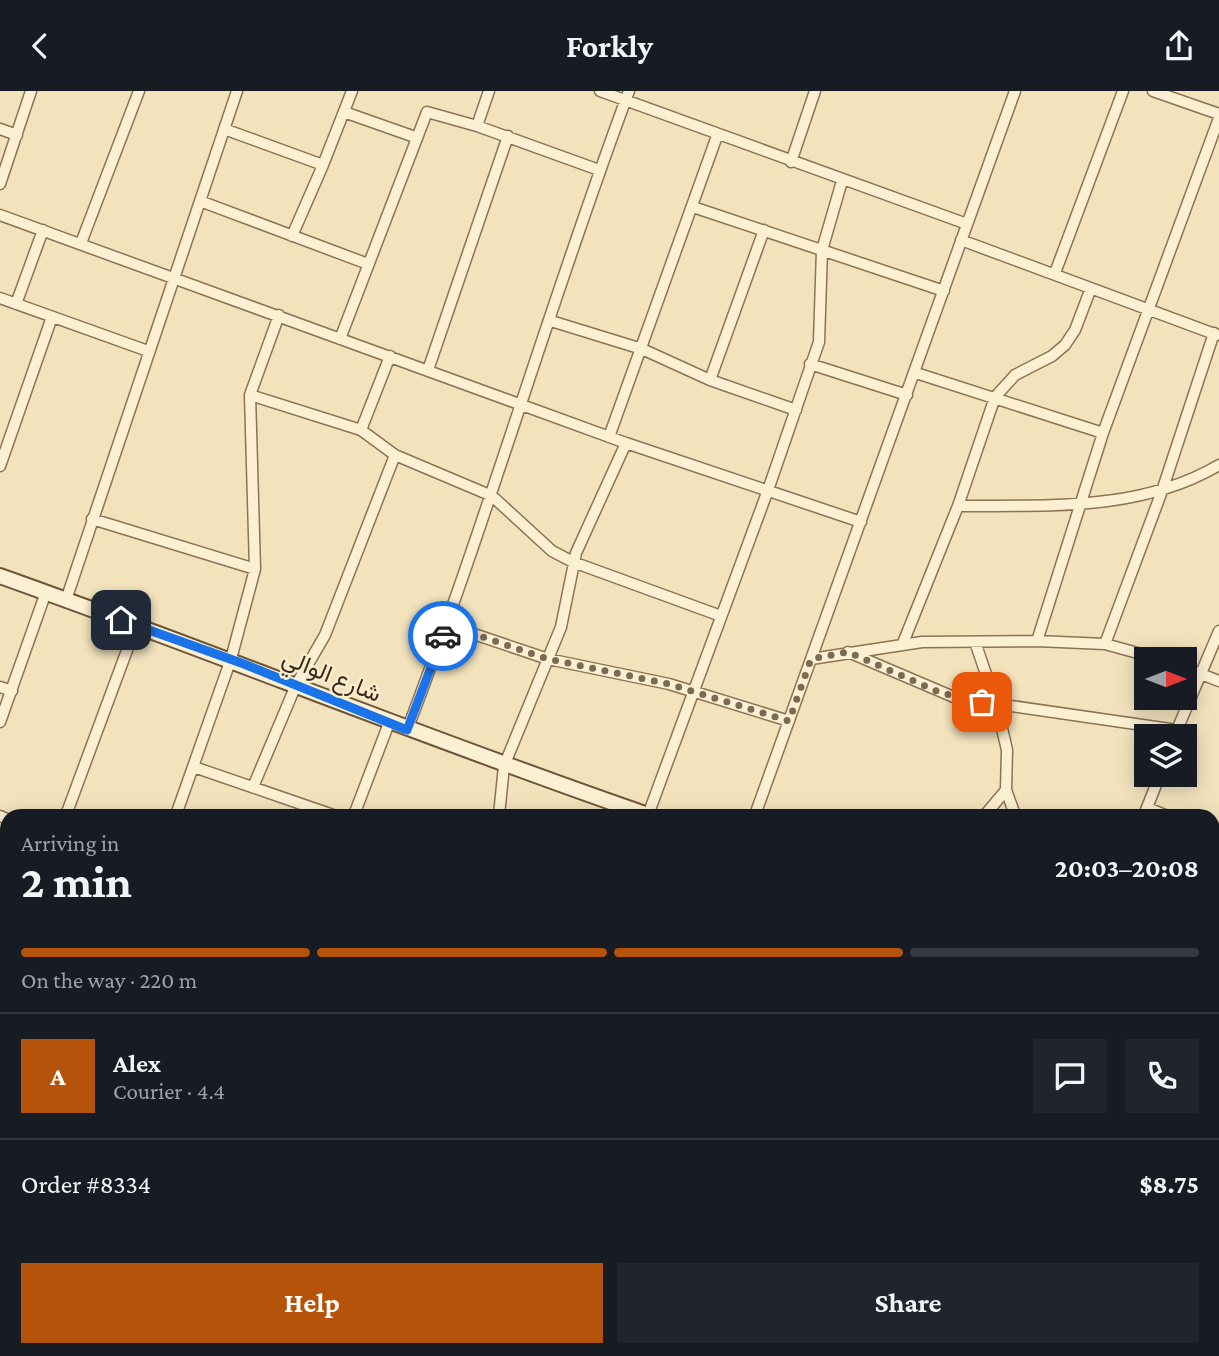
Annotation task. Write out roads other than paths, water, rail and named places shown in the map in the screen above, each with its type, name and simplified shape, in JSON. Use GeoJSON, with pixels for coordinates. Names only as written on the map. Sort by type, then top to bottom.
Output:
{"type":"FeatureCollection","features":[{"type":"Feature","properties":{"kind":"main road","name":"شارع الوالي"},"geometry":{"type":"LineString","coordinates":[[0,576],[231,659],[504,766],[630,809]]}},
{"type":"Feature","properties":{"kind":"street"},"geometry":{"type":"LineString","coordinates":[[0,184],[31,91]]}},
{"type":"Feature","properties":{"kind":"street"},"geometry":{"type":"LineString","coordinates":[[81,243],[139,91]]}},
{"type":"Feature","properties":{"kind":"street"},"geometry":{"type":"LineString","coordinates":[[66,600],[237,91]]}},
{"type":"Feature","properties":{"kind":"street"},"geometry":{"type":"LineString","coordinates":[[292,236],[352,91]]}},
{"type":"Feature","properties":{"kind":"street"},"geometry":{"type":"LineString","coordinates":[[477,126],[489,91]]}},
{"type":"Feature","properties":{"kind":"street"},"geometry":{"type":"LineString","coordinates":[[600,91],[627,96],[718,135],[967,224]]}},
{"type":"Feature","properties":{"kind":"street"},"geometry":{"type":"LineString","coordinates":[[791,162],[814,91]]}},
{"type":"Feature","properties":{"kind":"street"},"geometry":{"type":"LineString","coordinates":[[757,809],[916,373],[1015,91]]}},
{"type":"Feature","properties":{"kind":"street"},"geometry":{"type":"LineString","coordinates":[[1055,273],[1123,91]]}},
{"type":"Feature","properties":{"kind":"street"},"geometry":{"type":"LineString","coordinates":[[1037,641],[1103,433],[1219,116],[1153,91]]}},
{"type":"Feature","properties":{"kind":"street"},"geometry":{"type":"LineString","coordinates":[[407,730],[492,496],[599,170],[627,96]]}},
{"type":"Feature","properties":{"kind":"street"},"geometry":{"type":"LineString","coordinates":[[344,112],[415,137]]}},
{"type":"Feature","properties":{"kind":"street"},"geometry":{"type":"LineString","coordinates":[[341,339],[415,137],[425,116],[431,112],[508,136],[599,170]]}},
{"type":"Feature","properties":{"kind":"street"},"geometry":{"type":"LineString","coordinates":[[0,129],[17,135]]}},
{"type":"Feature","properties":{"kind":"street"},"geometry":{"type":"LineString","coordinates":[[224,129],[323,165]]}},
{"type":"Feature","properties":{"kind":"street"},"geometry":{"type":"LineString","coordinates":[[609,437],[718,135]]}},
{"type":"Feature","properties":{"kind":"street"},"geometry":{"type":"LineString","coordinates":[[428,370],[508,136]]}},
{"type":"Feature","properties":{"kind":"street"},"geometry":{"type":"LineString","coordinates":[[650,809],[768,490],[821,332],[822,250],[842,181]]}},
{"type":"Feature","properties":{"kind":"street"},"geometry":{"type":"LineString","coordinates":[[200,201],[368,264]]}},
{"type":"Feature","properties":{"kind":"street"},"geometry":{"type":"LineString","coordinates":[[693,207],[944,291]]}},
{"type":"Feature","properties":{"kind":"street"},"geometry":{"type":"LineString","coordinates":[[0,215],[609,437],[861,522]]}},
{"type":"Feature","properties":{"kind":"street"},"geometry":{"type":"LineString","coordinates":[[16,304],[43,230]]}},
{"type":"Feature","properties":{"kind":"street"},"geometry":{"type":"LineString","coordinates":[[710,380],[764,230]]}},
{"type":"Feature","properties":{"kind":"street"},"geometry":{"type":"LineString","coordinates":[[961,240],[1216,334],[1105,644]]}},
{"type":"Feature","properties":{"kind":"street"},"geometry":{"type":"LineString","coordinates":[[903,643],[958,506],[995,397],[1009,379],[1052,356],[1065,345],[1075,330],[1091,288]]}},
{"type":"Feature","properties":{"kind":"street"},"geometry":{"type":"LineString","coordinates":[[0,298],[148,351]]}},
{"type":"Feature","properties":{"kind":"street"},"geometry":{"type":"LineString","coordinates":[[178,809],[231,659],[256,569],[250,395],[279,315]]}},
{"type":"Feature","properties":{"kind":"street"},"geometry":{"type":"LineString","coordinates":[[0,466],[52,317]]}},
{"type":"Feature","properties":{"kind":"street"},"geometry":{"type":"LineString","coordinates":[[551,321],[642,349],[710,380],[796,410]]}},
{"type":"Feature","properties":{"kind":"street"},"geometry":{"type":"LineString","coordinates":[[361,430],[390,356]]}},
{"type":"Feature","properties":{"kind":"street"},"geometry":{"type":"LineString","coordinates":[[810,364],[907,395]]}},
{"type":"Feature","properties":{"kind":"street"},"geometry":{"type":"LineString","coordinates":[[916,373],[1103,433]]}},
{"type":"Feature","properties":{"kind":"street"},"geometry":{"type":"LineString","coordinates":[[250,395],[361,430],[395,455],[492,496],[552,551],[573,562],[720,616]]}},
{"type":"Feature","properties":{"kind":"street"},"geometry":{"type":"LineString","coordinates":[[500,809],[504,766],[566,608],[573,562],[626,443]]}},
{"type":"Feature","properties":{"kind":"street"},"geometry":{"type":"LineString","coordinates":[[253,787],[296,685],[324,635],[395,455]]}},
{"type":"Feature","properties":{"kind":"street"},"geometry":{"type":"LineString","coordinates":[[958,506],[1079,505],[1120,501],[1190,481],[1219,465]]}},
{"type":"Feature","properties":{"kind":"street"},"geometry":{"type":"LineString","coordinates":[[92,519],[256,569]]}},
{"type":"Feature","properties":{"kind":"street"},"geometry":{"type":"LineString","coordinates":[[0,722],[46,592]]}},
{"type":"Feature","properties":{"kind":"street"},"geometry":{"type":"LineString","coordinates":[[447,625],[548,659],[693,691],[789,721]]}},
{"type":"Feature","properties":{"kind":"street"},"geometry":{"type":"LineString","coordinates":[[68,809],[136,626]]}},
{"type":"Feature","properties":{"kind":"street"},"geometry":{"type":"LineString","coordinates":[[1179,724],[1219,632]]}},
{"type":"Feature","properties":{"kind":"street"},"geometry":{"type":"LineString","coordinates":[[811,659],[903,643],[1037,641],[1105,644],[1134,652]]}},
{"type":"Feature","properties":{"kind":"street"},"geometry":{"type":"LineString","coordinates":[[975,642],[996,703],[1007,750],[1006,790],[1013,809]]}},
{"type":"Feature","properties":{"kind":"street"},"geometry":{"type":"LineString","coordinates":[[848,652],[914,683],[956,698],[1134,726]]}},
{"type":"Feature","properties":{"kind":"street"},"geometry":{"type":"LineString","coordinates":[[1199,674],[1219,681]]}},
{"type":"Feature","properties":{"kind":"street"},"geometry":{"type":"LineString","coordinates":[[0,687],[12,691]]}},
{"type":"Feature","properties":{"kind":"street"},"geometry":{"type":"LineString","coordinates":[[356,809],[389,723]]}},
{"type":"Feature","properties":{"kind":"street"},"geometry":{"type":"LineString","coordinates":[[194,767],[316,809]]}},
{"type":"Feature","properties":{"kind":"street"},"geometry":{"type":"LineString","coordinates":[[1147,809],[1155,787]]}},
{"type":"Feature","properties":{"kind":"street"},"geometry":{"type":"LineString","coordinates":[[990,809],[1006,790]]}}]}
